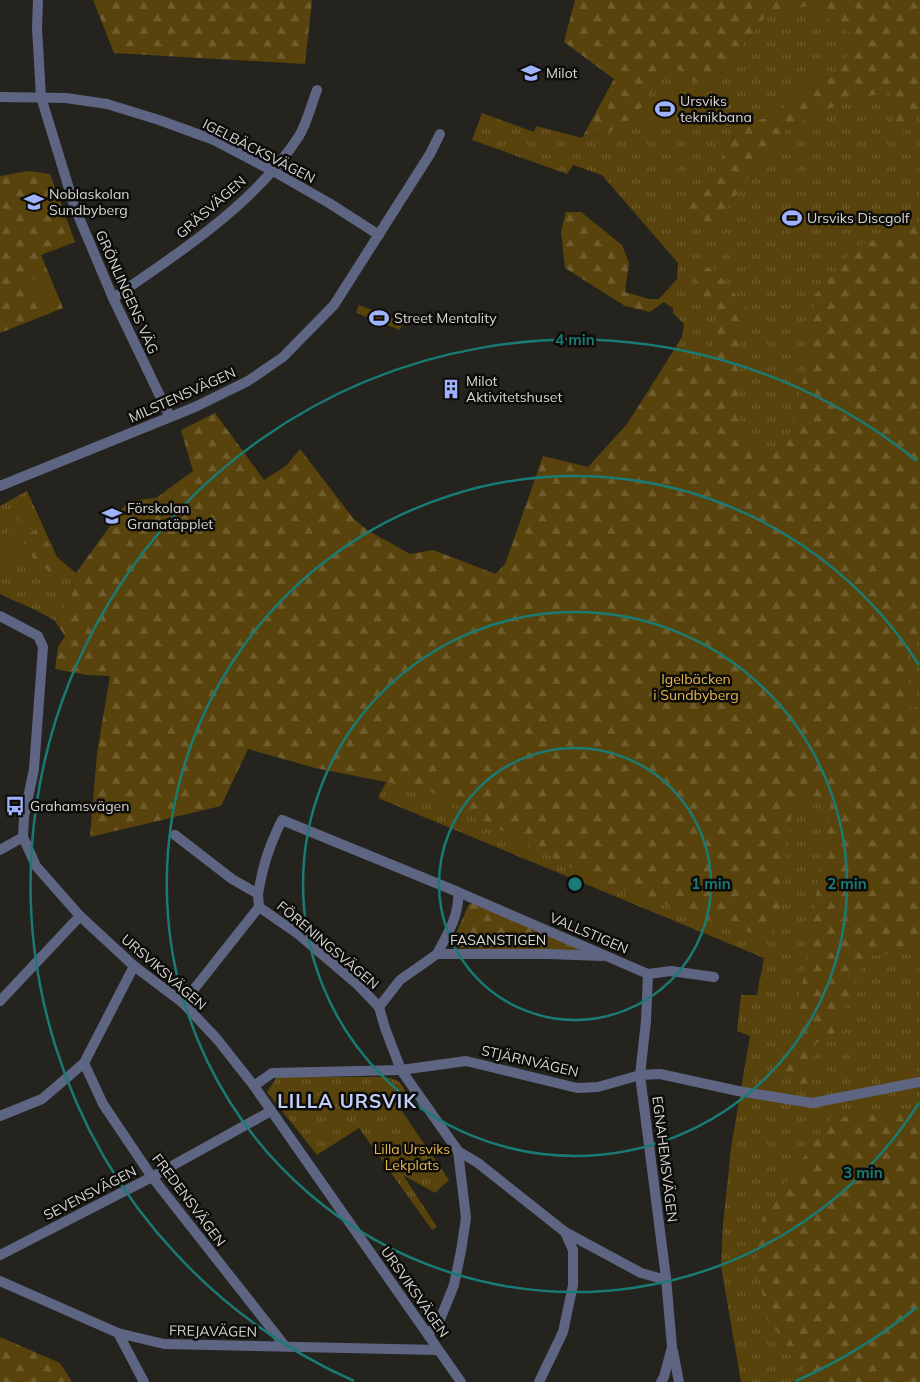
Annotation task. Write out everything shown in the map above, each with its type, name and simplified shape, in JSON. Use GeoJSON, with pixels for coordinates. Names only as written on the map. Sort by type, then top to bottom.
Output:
{"type":"FeatureCollection","features":[{"type":"Feature","properties":{"kind":"street","name":"GRÖNLINGENS VÄG"},"geometry":{"type":"LineString","coordinates":[[38,0],[36,28],[41,97],[75,208],[114,298],[170,417]]}},
{"type":"Feature","properties":{"kind":"street","name":"GRÄSVÄGEN"},"geometry":{"type":"LineString","coordinates":[[114,298],[174,257],[227,216],[273,171],[300,135],[317,90]]}},
{"type":"Feature","properties":{"kind":"street","name":"IGELBÄCKSVÄGEN"},"geometry":{"type":"LineString","coordinates":[[0,97],[66,98],[107,104],[214,140],[329,202],[379,235]]}},
{"type":"Feature","properties":{"kind":"street","name":"MILSTENSVÄGEN"},"geometry":{"type":"LineString","coordinates":[[0,486],[195,407],[248,381],[283,357],[334,305],[430,154],[440,134]]}},
{"type":"Feature","properties":{"kind":"street","name":"URSVIKSVÄGEN"},"geometry":{"type":"LineString","coordinates":[[0,616],[38,636],[43,647],[34,769],[24,817],[23,837],[36,866],[80,916],[134,966],[183,1003],[217,1039],[254,1086],[461,1382]]}},
{"type":"Feature","properties":{"kind":"street","name":"VALLSTIGEN"},"geometry":{"type":"LineString","coordinates":[[282,820],[458,892],[648,974]]}},
{"type":"Feature","properties":{"kind":"street","name":"FÖRENINGSVÄGEN"},"geometry":{"type":"LineString","coordinates":[[282,820],[264,860],[258,894],[259,907],[298,934],[351,979],[380,1007],[384,1028],[401,1070],[458,1151],[478,1162],[565,1232],[641,1273],[666,1278]]}},
{"type":"Feature","properties":{"kind":"street"},"geometry":{"type":"LineString","coordinates":[[175,835],[232,879],[258,894]]}},
{"type":"Feature","properties":{"kind":"street"},"geometry":{"type":"LineString","coordinates":[[0,850],[23,837]]}},
{"type":"Feature","properties":{"kind":"street"},"geometry":{"type":"LineString","coordinates":[[437,954],[452,925],[459,902],[458,892]]}},
{"type":"Feature","properties":{"kind":"street"},"geometry":{"type":"LineString","coordinates":[[183,1003],[259,907]]}},
{"type":"Feature","properties":{"kind":"street"},"geometry":{"type":"LineString","coordinates":[[0,1000],[80,916]]}},
{"type":"Feature","properties":{"kind":"street","name":"FASANSTIGEN"},"geometry":{"type":"LineString","coordinates":[[380,1007],[400,980],[437,954],[608,956]]}},
{"type":"Feature","properties":{"kind":"street"},"geometry":{"type":"LineString","coordinates":[[0,1116],[42,1099],[84,1063],[134,966]]}},
{"type":"Feature","properties":{"kind":"street"},"geometry":{"type":"LineString","coordinates":[[648,974],[671,971],[714,977]]}},
{"type":"Feature","properties":{"kind":"street","name":"EGNAHEMSVÄGEN"},"geometry":{"type":"LineString","coordinates":[[648,974],[646,1021],[640,1075],[666,1278],[672,1347],[679,1382]]}},
{"type":"Feature","properties":{"kind":"street","name":"STJÄRNVÄGEN"},"geometry":{"type":"LineString","coordinates":[[254,1086],[272,1073],[401,1070],[466,1061],[577,1088],[598,1087],[640,1075],[660,1074],[738,1091],[812,1103],[920,1082]]}},
{"type":"Feature","properties":{"kind":"street","name":"FREDENSVÄGEN"},"geometry":{"type":"LineString","coordinates":[[84,1063],[103,1104],[152,1177],[285,1346]]}},
{"type":"Feature","properties":{"kind":"street","name":"SEVENSVÄGEN"},"geometry":{"type":"LineString","coordinates":[[0,1255],[152,1177],[271,1112]]}},
{"type":"Feature","properties":{"kind":"street"},"geometry":{"type":"LineString","coordinates":[[428,1334],[439,1322],[454,1285],[462,1251],[466,1218],[458,1151]]}},
{"type":"Feature","properties":{"kind":"street"},"geometry":{"type":"LineString","coordinates":[[539,1382],[563,1332],[573,1284],[572,1250],[565,1232]]}},
{"type":"Feature","properties":{"kind":"street","name":"FREJAVÄGEN"},"geometry":{"type":"LineString","coordinates":[[0,1281],[118,1333],[164,1344],[438,1350]]}},
{"type":"Feature","properties":{"kind":"street"},"geometry":{"type":"LineString","coordinates":[[118,1333],[144,1382]]}},
{"type":"Feature","properties":{"kind":"street","name":"EGNAHEMSVÄGEN"},"geometry":{"type":"LineString","coordinates":[[661,1382],[672,1347]]}},
{"type":"Feature","properties":{"kind":"green space"},"geometry":{"type":"Polygon","coordinates":[[[93,0],[312,0],[305,64],[114,53],[93,0]]]}},
{"type":"Feature","properties":{"kind":"green space"},"geometry":{"type":"Polygon","coordinates":[[[575,0],[920,0],[920,112],[894,144],[891,92],[855,98],[790,125],[716,221],[691,226],[681,209],[715,171],[741,122],[776,117],[809,81],[835,77],[857,38],[807,6],[769,12],[707,89],[670,64],[636,116],[610,132],[582,138],[614,79],[564,42],[575,0]]]}},
{"type":"Feature","properties":{"kind":"green space","name":"Igelbäcken i Sundbyberg"},"geometry":{"type":"Polygon","coordinates":[[[786,0],[920,0],[920,1382],[741,1382],[721,1266],[723,1224],[731,1148],[750,1036],[737,1031],[741,995],[757,995],[764,958],[378,798],[489,581],[620,442],[662,377],[655,380],[682,337],[684,324],[673,313],[673,308],[659,299],[677,279],[678,263],[602,175],[573,165],[567,174],[472,140],[482,113],[534,132],[536,126],[582,138],[610,132],[636,116],[670,64],[708,88],[769,12],[786,0]],[[849,53],[835,77],[809,81],[776,117],[741,122],[715,171],[681,209],[716,221],[790,125],[824,111],[849,53]]]}},
{"type":"Feature","properties":{"kind":"green space","name":"Ursviks teknikbana"},"geometry":{"type":"Polygon","coordinates":[[[667,85],[687,96],[673,123],[656,132],[641,121],[667,85]]]}},
{"type":"Feature","properties":{"kind":"green space"},"geometry":{"type":"Polygon","coordinates":[[[29,171],[50,174],[75,242],[41,255],[63,308],[0,333],[0,176],[29,171]]]}},
{"type":"Feature","properties":{"kind":"green space"},"geometry":{"type":"Polygon","coordinates":[[[566,212],[581,212],[622,245],[629,263],[625,292],[649,299],[668,299],[650,312],[625,306],[565,268],[561,231],[566,212]]]}},
{"type":"Feature","properties":{"kind":"green space","name":"Igelbäcken i Sundbyberg"},"geometry":{"type":"Polygon","coordinates":[[[920,221],[920,639],[906,643],[911,710],[920,705],[920,806],[917,808],[920,819],[920,948],[866,957],[836,1032],[816,1043],[807,1093],[779,1064],[792,1049],[831,802],[793,799],[781,903],[772,940],[596,881],[427,790],[315,768],[248,749],[221,806],[90,837],[97,753],[110,676],[87,675],[55,669],[58,647],[65,636],[55,621],[71,599],[76,573],[128,501],[156,498],[193,471],[181,430],[215,413],[264,480],[286,466],[300,449],[353,518],[367,530],[410,554],[433,550],[501,576],[543,456],[588,467],[627,424],[655,380],[709,353],[719,321],[692,276],[711,266],[749,311],[741,338],[739,438],[766,453],[787,444],[805,373],[815,295],[855,247],[920,221]]]}},
{"type":"Feature","properties":{"kind":"green space"},"geometry":{"type":"Polygon","coordinates":[[[43,275],[57,307],[40,315],[26,282],[43,275]]]}},
{"type":"Feature","properties":{"kind":"green space","name":"Street Mentality"},"geometry":{"type":"Polygon","coordinates":[[[359,305],[403,322],[400,330],[356,313],[359,305]]]}},
{"type":"Feature","properties":{"kind":"green space"},"geometry":{"type":"Polygon","coordinates":[[[27,491],[57,557],[76,573],[71,599],[55,621],[0,594],[0,506],[27,491]]]}},
{"type":"Feature","properties":{"kind":"green space"},"geometry":{"type":"Polygon","coordinates":[[[28,500],[40,526],[26,532],[13,507],[28,500]]]}},
{"type":"Feature","properties":{"kind":"green space"},"geometry":{"type":"Polygon","coordinates":[[[16,528],[30,555],[0,571],[0,536],[16,528]]]}},
{"type":"Feature","properties":{"kind":"green space"},"geometry":{"type":"Polygon","coordinates":[[[40,529],[55,557],[66,566],[54,587],[51,573],[33,557],[23,536],[40,529]]]}},
{"type":"Feature","properties":{"kind":"green space"},"geometry":{"type":"Polygon","coordinates":[[[473,903],[579,947],[578,952],[452,948],[451,945],[469,904],[473,903]]]}},
{"type":"Feature","properties":{"kind":"green space","name":"Lilla Ursviks Lekplats"},"geometry":{"type":"Polygon","coordinates":[[[277,1077],[383,1077],[399,1082],[408,1098],[397,1104],[449,1180],[435,1193],[403,1175],[437,1227],[432,1230],[359,1128],[317,1155],[267,1092],[277,1077]]]}},
{"type":"Feature","properties":{"kind":"green space"},"geometry":{"type":"Polygon","coordinates":[[[920,1108],[920,1382],[813,1382],[768,1319],[759,1278],[758,1241],[763,1215],[831,1118],[911,1111],[920,1108]]]}},
{"type":"Feature","properties":{"kind":"green space"},"geometry":{"type":"Polygon","coordinates":[[[0,1337],[60,1363],[72,1382],[0,1382],[0,1337]]]}},
{"type":"Feature","properties":{"kind":"place","name":"Milot"},"geometry":{"type":"Point","coordinates":[531,73]}},
{"type":"Feature","properties":{"kind":"place","name":"Ursviks teknikbana"},"geometry":{"type":"Point","coordinates":[665,109]}},
{"type":"Feature","properties":{"kind":"place","name":"Noblaskolan Sundbyberg"},"geometry":{"type":"Point","coordinates":[34,202]}},
{"type":"Feature","properties":{"kind":"place","name":"Ursviks Discgolf"},"geometry":{"type":"Point","coordinates":[792,218]}},
{"type":"Feature","properties":{"kind":"place","name":"Street Mentality"},"geometry":{"type":"Point","coordinates":[379,318]}},
{"type":"Feature","properties":{"kind":"place","name":"Milot Aktivitetshuset"},"geometry":{"type":"Point","coordinates":[451,389]}},
{"type":"Feature","properties":{"kind":"place","name":"Förskolan Granatäpplet"},"geometry":{"type":"Point","coordinates":[112,516]}},
{"type":"Feature","properties":{"kind":"place","name":"Grahamsvägen"},"geometry":{"type":"Point","coordinates":[15,806]}},
{"type":"Feature","properties":{"kind":"district","name":"LILLA URSVIK"},"geometry":{"type":"Point","coordinates":[347,1101]}}]}
